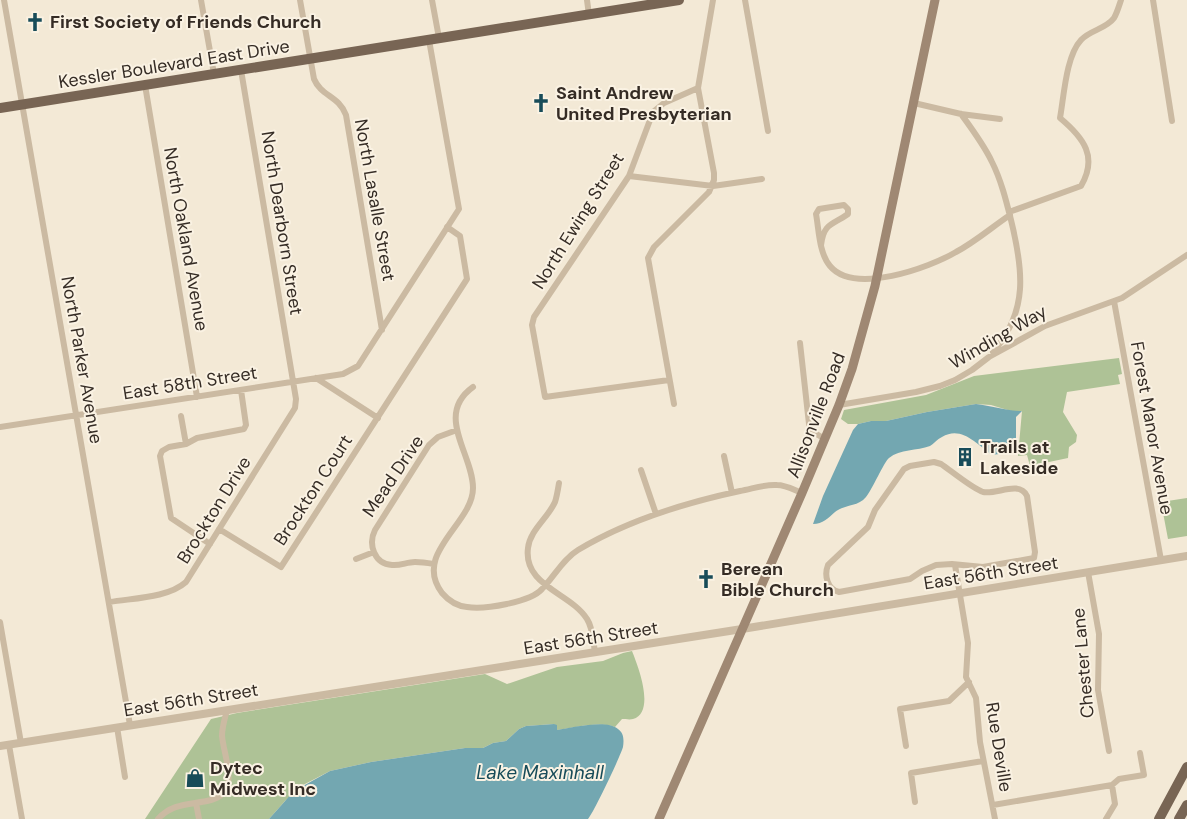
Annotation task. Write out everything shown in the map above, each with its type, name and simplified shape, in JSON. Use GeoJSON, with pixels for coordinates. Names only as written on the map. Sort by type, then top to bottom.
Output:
{"type":"FeatureCollection","features":[{"type":"Feature","properties":{"kind":"main road","name":"Kessler Boulevard East Drive"},"geometry":{"type":"LineString","coordinates":[[0,108],[589,15],[654,2],[678,0]]}},
{"type":"Feature","properties":{"kind":"main road","name":"Allisonville Road"},"geometry":{"type":"LineString","coordinates":[[659,819],[825,439],[862,338],[877,277],[935,0]]}},
{"type":"Feature","properties":{"kind":"main road"},"geometry":{"type":"LineString","coordinates":[[1159,819],[1187,767]]}},
{"type":"Feature","properties":{"kind":"main road"},"geometry":{"type":"LineString","coordinates":[[1179,819],[1187,805]]}},
{"type":"Feature","properties":{"kind":"street","name":"North Parker Avenue"},"geometry":{"type":"LineString","coordinates":[[4,0],[130,725]]}},
{"type":"Feature","properties":{"kind":"street"},"geometry":{"type":"LineString","coordinates":[[202,0],[214,74]]}},
{"type":"Feature","properties":{"kind":"street","name":"North Lasalle Street"},"geometry":{"type":"LineString","coordinates":[[300,0],[316,83],[324,92],[338,101],[346,115],[382,330]]}},
{"type":"Feature","properties":{"kind":"street"},"geometry":{"type":"LineString","coordinates":[[382,330],[459,209],[434,39],[432,0]]}},
{"type":"Feature","properties":{"kind":"street"},"geometry":{"type":"LineString","coordinates":[[586,0],[589,15]]}},
{"type":"Feature","properties":{"kind":"street"},"geometry":{"type":"LineString","coordinates":[[674,404],[649,257],[654,246],[706,196],[713,186],[714,173],[698,88],[713,0]]}},
{"type":"Feature","properties":{"kind":"street"},"geometry":{"type":"LineString","coordinates":[[745,0],[768,132]]}},
{"type":"Feature","properties":{"kind":"street"},"geometry":{"type":"LineString","coordinates":[[821,245],[823,235],[830,225],[848,214],[846,206],[842,205],[818,210],[816,214],[821,245],[827,263],[839,274],[851,278],[877,277],[923,268],[955,253],[1009,214],[1081,186],[1090,166],[1085,146],[1060,118],[1066,81],[1077,44],[1084,37],[1113,19],[1121,0]]}},
{"type":"Feature","properties":{"kind":"street"},"geometry":{"type":"LineString","coordinates":[[1153,0],[1172,121]]}},
{"type":"Feature","properties":{"kind":"street","name":"North Dearborn Street"},"geometry":{"type":"LineString","coordinates":[[241,70],[293,382]]}},
{"type":"Feature","properties":{"kind":"street","name":"North Oakland Avenue"},"geometry":{"type":"LineString","coordinates":[[145,85],[197,397]]}},
{"type":"Feature","properties":{"kind":"street","name":"North Ewing Street"},"geometry":{"type":"LineString","coordinates":[[669,380],[545,397],[532,328],[533,320],[629,176],[653,112],[664,102],[698,88]]}},
{"type":"Feature","properties":{"kind":"street"},"geometry":{"type":"LineString","coordinates":[[914,103],[962,114],[1000,119]]}},
{"type":"Feature","properties":{"kind":"street"},"geometry":{"type":"LineString","coordinates":[[962,114],[992,161],[1001,182],[1021,265],[1020,297],[1014,318],[1006,334],[989,357]]}},
{"type":"Feature","properties":{"kind":"street"},"geometry":{"type":"LineString","coordinates":[[629,176],[713,186],[762,179]]}},
{"type":"Feature","properties":{"kind":"street","name":"Brockton Court"},"geometry":{"type":"LineString","coordinates":[[219,529],[281,567],[467,279],[460,236],[447,227]]}},
{"type":"Feature","properties":{"kind":"street","name":"Winding Way"},"geometry":{"type":"LineString","coordinates":[[839,405],[940,386],[968,373],[989,357],[1051,323],[1122,298],[1187,255]]}},
{"type":"Feature","properties":{"kind":"street","name":"Forest Manor Avenue"},"geometry":{"type":"LineString","coordinates":[[1114,301],[1161,560]]}},
{"type":"Feature","properties":{"kind":"street","name":"East 58th Street"},"geometry":{"type":"LineString","coordinates":[[0,427],[343,374],[360,363],[382,330]]}},
{"type":"Feature","properties":{"kind":"street"},"geometry":{"type":"LineString","coordinates":[[800,342],[809,424],[814,432],[825,439]]}},
{"type":"Feature","properties":{"kind":"street"},"geometry":{"type":"LineString","coordinates":[[316,378],[378,418]]}},
{"type":"Feature","properties":{"kind":"street","name":"Brockton Drive"},"geometry":{"type":"LineString","coordinates":[[110,602],[166,593],[180,587],[187,581],[293,413],[296,401],[293,382]]}},
{"type":"Feature","properties":{"kind":"street"},"geometry":{"type":"LineString","coordinates":[[473,387],[465,393],[458,403],[456,418],[472,479],[473,493],[468,506],[439,550],[434,564],[435,578],[441,591],[447,598],[462,606],[476,608],[526,600],[537,594],[577,550],[626,526],[656,514],[693,502],[773,485],[788,487],[802,493]]}},
{"type":"Feature","properties":{"kind":"street"},"geometry":{"type":"LineString","coordinates":[[210,544],[175,522],[170,515],[160,456],[167,447],[186,444],[197,438],[246,428],[241,390]]}},
{"type":"Feature","properties":{"kind":"street"},"geometry":{"type":"LineString","coordinates":[[181,416],[186,444]]}},
{"type":"Feature","properties":{"kind":"street","name":"Mead Drive"},"geometry":{"type":"LineString","coordinates":[[374,552],[373,534],[419,461],[434,440],[458,430]]}},
{"type":"Feature","properties":{"kind":"street"},"geometry":{"type":"LineString","coordinates":[[724,456],[732,493]]}},
{"type":"Feature","properties":{"kind":"street"},"geometry":{"type":"LineString","coordinates":[[934,462],[939,463],[984,492],[1021,489],[1026,495],[1036,554],[1031,560],[984,567],[955,565],[945,564],[931,567],[910,579],[839,592],[828,585],[826,569],[830,562],[868,527],[875,510],[902,472],[910,466],[934,462]]}},
{"type":"Feature","properties":{"kind":"street"},"geometry":{"type":"LineString","coordinates":[[641,470],[656,514]]}},
{"type":"Feature","properties":{"kind":"street"},"geometry":{"type":"LineString","coordinates":[[559,483],[554,503],[533,535],[528,549],[528,559],[532,570],[538,578],[584,616],[590,627],[595,652]]}},
{"type":"Feature","properties":{"kind":"street"},"geometry":{"type":"LineString","coordinates":[[356,559],[374,552],[379,560],[388,565],[397,566],[414,562],[434,564]]}},
{"type":"Feature","properties":{"kind":"street","name":"East 56th Street"},"geometry":{"type":"LineString","coordinates":[[0,746],[742,630],[1187,556]]}},
{"type":"Feature","properties":{"kind":"street","name":"Rue Deville"},"geometry":{"type":"LineString","coordinates":[[955,565],[968,643],[966,677],[978,707],[982,760],[995,819]]}},
{"type":"Feature","properties":{"kind":"street","name":"Chester Lane"},"geometry":{"type":"LineString","coordinates":[[1088,572],[1099,634],[1098,690],[1109,751]]}},
{"type":"Feature","properties":{"kind":"street"},"geometry":{"type":"LineString","coordinates":[[0,622],[21,743]]}},
{"type":"Feature","properties":{"kind":"street"},"geometry":{"type":"LineString","coordinates":[[906,746],[900,709],[949,702],[969,682]]}},
{"type":"Feature","properties":{"kind":"street"},"geometry":{"type":"LineString","coordinates":[[158,819],[173,807],[219,797],[228,787],[229,776],[222,736],[227,710]]}},
{"type":"Feature","properties":{"kind":"street"},"geometry":{"type":"LineString","coordinates":[[117,727],[125,777]]}},
{"type":"Feature","properties":{"kind":"street"},"geometry":{"type":"LineString","coordinates":[[9,744],[22,819]]}},
{"type":"Feature","properties":{"kind":"street"},"geometry":{"type":"LineString","coordinates":[[993,805],[1112,786],[1119,779],[1144,775],[1140,753]]}},
{"type":"Feature","properties":{"kind":"street"},"geometry":{"type":"LineString","coordinates":[[916,802],[911,774],[982,760]]}},
{"type":"Feature","properties":{"kind":"street"},"geometry":{"type":"LineString","coordinates":[[1106,819],[1115,804],[1112,786]]}},
{"type":"Feature","properties":{"kind":"street"},"geometry":{"type":"LineString","coordinates":[[196,803],[199,819]]}},
{"type":"Feature","properties":{"kind":"green space"},"geometry":{"type":"Polygon","coordinates":[[[1119,358],[1122,374],[1118,375],[1120,384],[1067,392],[1063,412],[1077,435],[1076,442],[1069,447],[1068,458],[1030,466],[1027,455],[1018,456],[1022,411],[1011,411],[991,405],[976,404],[886,421],[871,421],[858,424],[848,424],[841,419],[844,410],[926,395],[974,376],[1119,358]]]}},
{"type":"Feature","properties":{"kind":"green space"},"geometry":{"type":"Polygon","coordinates":[[[1187,498],[1187,536],[1168,539],[1161,502],[1187,498]]]}},
{"type":"Feature","properties":{"kind":"green space"},"geometry":{"type":"Polygon","coordinates":[[[632,651],[641,677],[644,698],[643,708],[640,715],[633,719],[622,719],[615,727],[593,725],[557,730],[554,724],[526,726],[519,729],[506,741],[493,743],[483,748],[465,748],[371,762],[330,771],[303,785],[269,819],[145,819],[211,719],[237,713],[485,674],[507,684],[557,667],[603,661],[632,651]]]}},
{"type":"Feature","properties":{"kind":"water"},"geometry":{"type":"Polygon","coordinates":[[[976,404],[1022,411],[1016,417],[1016,446],[1013,452],[992,455],[968,437],[956,433],[949,434],[925,448],[893,455],[884,465],[869,493],[863,500],[839,509],[823,522],[813,524],[823,496],[853,430],[858,424],[871,421],[886,421],[976,404]]]}},
{"type":"Feature","properties":{"kind":"water","name":"Lake Maxinhall"},"geometry":{"type":"Polygon","coordinates":[[[597,724],[613,726],[622,735],[623,747],[621,752],[588,819],[269,819],[294,791],[330,771],[371,762],[465,748],[483,748],[493,743],[506,741],[519,729],[526,726],[557,725],[557,730],[597,724]]]}},
{"type":"Feature","properties":{"kind":"place","name":"First Society of Friends Church"},"geometry":{"type":"Point","coordinates":[35,22]}},
{"type":"Feature","properties":{"kind":"place","name":"Saint Andrew United Presbyterian"},"geometry":{"type":"Point","coordinates":[541,103]}},
{"type":"Feature","properties":{"kind":"place","name":"Trails at Lakeside"},"geometry":{"type":"Point","coordinates":[965,457]}},
{"type":"Feature","properties":{"kind":"place","name":"Berean Bible Church"},"geometry":{"type":"Point","coordinates":[706,579]}},
{"type":"Feature","properties":{"kind":"place","name":"Dytec Midwest Inc"},"geometry":{"type":"Point","coordinates":[195,778]}}]}
